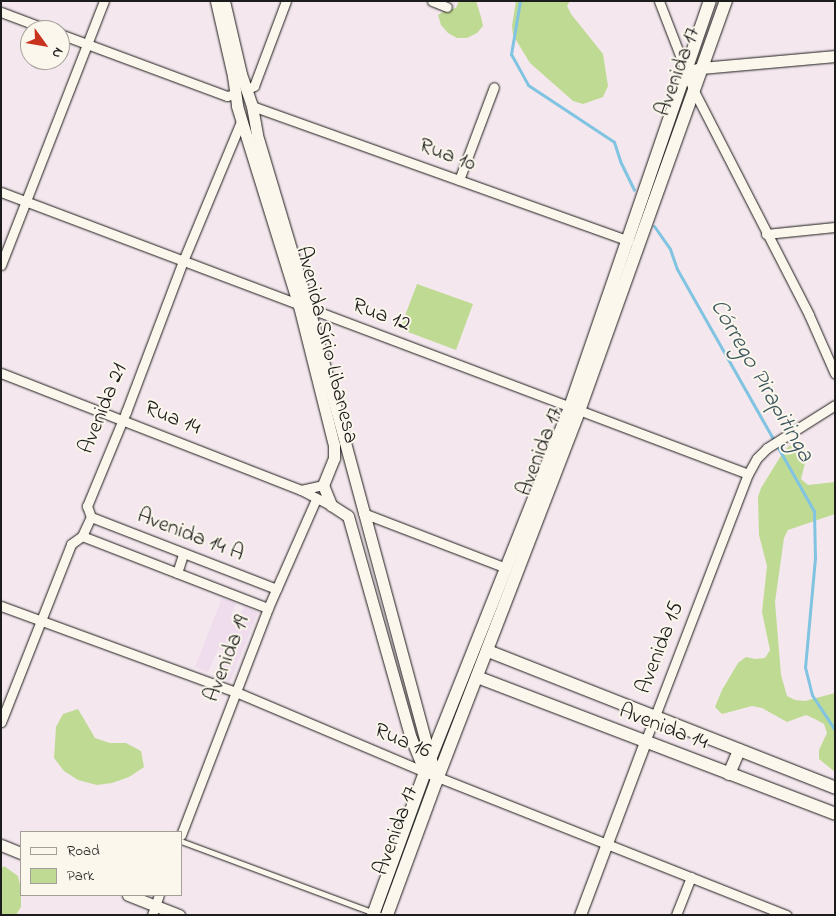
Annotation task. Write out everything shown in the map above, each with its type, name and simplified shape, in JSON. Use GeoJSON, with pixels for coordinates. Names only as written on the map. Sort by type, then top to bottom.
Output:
{"type":"FeatureCollection","features":[{"type":"Feature","properties":{"kind":"main road","name":"Avenida 17"},"geometry":{"type":"LineString","coordinates":[[387,915],[438,777],[488,651],[574,409],[633,241],[710,1]]}},
{"type":"Feature","properties":{"kind":"main road","name":"Avenida 17"},"geometry":{"type":"LineString","coordinates":[[633,241],[726,1]]}},
{"type":"Feature","properties":{"kind":"main road","name":"Avenida 17"},"geometry":{"type":"LineString","coordinates":[[375,914],[425,772],[506,568],[574,409]]}},
{"type":"Feature","properties":{"kind":"main road","name":"Avenida 14"},"geometry":{"type":"LineString","coordinates":[[488,651],[835,788]]}},
{"type":"Feature","properties":{"kind":"main road","name":"Avenida 14"},"geometry":{"type":"LineString","coordinates":[[477,678],[835,814]]}},
{"type":"Feature","properties":{"kind":"main road"},"geometry":{"type":"LineString","coordinates":[[729,774],[739,750]]}},
{"type":"Feature","properties":{"kind":"street"},"geometry":{"type":"LineString","coordinates":[[1,265],[104,1]]}},
{"type":"Feature","properties":{"kind":"street","name":"Avenida Sírio Libanesa"},"geometry":{"type":"LineString","coordinates":[[216,1],[241,122],[304,307],[334,445],[334,458],[323,485]]}},
{"type":"Feature","properties":{"kind":"street","name":"Avenida Sírio Libanesa"},"geometry":{"type":"LineString","coordinates":[[224,1],[241,74],[248,89],[257,135],[304,307],[352,469],[431,760],[438,777]]}},
{"type":"Feature","properties":{"kind":"street"},"geometry":{"type":"LineString","coordinates":[[70,38],[227,96],[234,94],[240,87],[248,89],[254,86],[286,1]]}},
{"type":"Feature","properties":{"kind":"street"},"geometry":{"type":"LineString","coordinates":[[432,1],[447,7]]}},
{"type":"Feature","properties":{"kind":"street"},"geometry":{"type":"LineString","coordinates":[[658,1],[693,89],[809,315],[835,374]]}},
{"type":"Feature","properties":{"kind":"street"},"geometry":{"type":"LineString","coordinates":[[1,12],[22,20]]}},
{"type":"Feature","properties":{"kind":"street"},"geometry":{"type":"LineString","coordinates":[[687,72],[701,68],[835,56]]}},
{"type":"Feature","properties":{"kind":"street"},"geometry":{"type":"LineString","coordinates":[[459,180],[494,87]]}},
{"type":"Feature","properties":{"kind":"street","name":"Rua 10"},"geometry":{"type":"LineString","coordinates":[[252,106],[633,241]]}},
{"type":"Feature","properties":{"kind":"street"},"geometry":{"type":"LineString","coordinates":[[241,122],[249,124],[255,119]]}},
{"type":"Feature","properties":{"kind":"street","name":"Avenida 21"},"geometry":{"type":"LineString","coordinates":[[1,722],[71,544],[82,536],[90,517],[86,506],[122,419],[182,261],[241,122]]}},
{"type":"Feature","properties":{"kind":"street","name":"Rua 12"},"geometry":{"type":"LineString","coordinates":[[1,192],[748,474]]}},
{"type":"Feature","properties":{"kind":"street"},"geometry":{"type":"LineString","coordinates":[[766,234],[835,227]]}},
{"type":"Feature","properties":{"kind":"street","name":"Rua 14"},"geometry":{"type":"LineString","coordinates":[[1,373],[301,490],[331,505]]}},
{"type":"Feature","properties":{"kind":"street","name":"Avenida 15"},"geometry":{"type":"LineString","coordinates":[[580,915],[609,845],[645,742],[748,474],[757,458],[767,448],[835,405]]}},
{"type":"Feature","properties":{"kind":"street"},"geometry":{"type":"LineString","coordinates":[[331,468],[336,464],[344,463],[352,469]]}},
{"type":"Feature","properties":{"kind":"street"},"geometry":{"type":"LineString","coordinates":[[301,490],[323,485],[331,505],[353,519],[363,513],[506,568]]}},
{"type":"Feature","properties":{"kind":"street","name":"Avenida 19"},"geometry":{"type":"LineString","coordinates":[[182,832],[268,608],[316,499]]}},
{"type":"Feature","properties":{"kind":"street"},"geometry":{"type":"LineString","coordinates":[[348,516],[410,738],[425,772]]}},
{"type":"Feature","properties":{"kind":"street","name":"Avenida 14 A"},"geometry":{"type":"LineString","coordinates":[[90,517],[276,589]]}},
{"type":"Feature","properties":{"kind":"street","name":"Avenida 14 A"},"geometry":{"type":"LineString","coordinates":[[82,536],[268,608]]}},
{"type":"Feature","properties":{"kind":"street"},"geometry":{"type":"LineString","coordinates":[[177,573],[184,554]]}},
{"type":"Feature","properties":{"kind":"street","name":"Rua 16"},"geometry":{"type":"LineString","coordinates":[[1,606],[236,692],[425,772],[787,915]]}},
{"type":"Feature","properties":{"kind":"street"},"geometry":{"type":"LineString","coordinates":[[1,845],[20,853]]}},
{"type":"Feature","properties":{"kind":"street"},"geometry":{"type":"LineString","coordinates":[[676,915],[691,877]]}},
{"type":"Feature","properties":{"kind":"street"},"geometry":{"type":"LineString","coordinates":[[131,896],[180,915]]}},
{"type":"Feature","properties":{"kind":"lane"},"geometry":{"type":"LineString","coordinates":[[182,841],[375,914]]}},
{"type":"Feature","properties":{"kind":"shaded area"},"geometry":{"type":"Polygon","coordinates":[[[222,598],[236,603],[230,618],[238,621],[244,606],[258,612],[230,682],[218,677],[228,652],[218,649],[208,672],[195,667],[222,598]]]}},
{"type":"Feature","properties":{"kind":"green space"},"geometry":{"type":"Polygon","coordinates":[[[459,1],[476,1],[483,26],[477,33],[467,38],[457,38],[448,33],[441,25],[438,15],[446,10],[456,8],[459,1]]]}},
{"type":"Feature","properties":{"kind":"green space"},"geometry":{"type":"Polygon","coordinates":[[[516,1],[570,1],[567,6],[571,14],[603,54],[608,86],[603,97],[583,104],[573,101],[530,63],[513,35],[512,26],[516,1]]]}},
{"type":"Feature","properties":{"kind":"green space"},"geometry":{"type":"Polygon","coordinates":[[[417,284],[473,304],[456,350],[400,329],[417,284]]]}},
{"type":"Feature","properties":{"kind":"green space"},"geometry":{"type":"Polygon","coordinates":[[[799,442],[805,450],[806,459],[801,479],[808,485],[835,482],[835,514],[788,530],[784,538],[775,602],[781,675],[787,696],[795,700],[805,701],[835,693],[835,772],[819,759],[819,750],[827,733],[824,724],[815,719],[806,715],[787,722],[762,708],[752,706],[722,714],[715,707],[722,690],[738,663],[746,657],[755,659],[765,658],[770,650],[762,612],[767,566],[759,535],[758,497],[761,488],[782,454],[789,446],[799,442]]]}},
{"type":"Feature","properties":{"kind":"green space"},"geometry":{"type":"Polygon","coordinates":[[[78,709],[95,738],[110,743],[126,743],[141,751],[144,767],[129,777],[112,783],[97,785],[78,780],[64,771],[54,758],[56,727],[63,714],[78,709]]]}},
{"type":"Feature","properties":{"kind":"green space"},"geometry":{"type":"Polygon","coordinates":[[[4,866],[18,876],[21,907],[16,915],[1,915],[1,869],[4,866]]]}},
{"type":"Feature","properties":{"kind":"waterway","name":"Córrego Pirapitinga"},"geometry":{"type":"LineString","coordinates":[[520,1],[511,54],[528,85],[614,142],[620,161],[634,190]]}},
{"type":"Feature","properties":{"kind":"waterway","name":"Córrego Pirapitinga"},"geometry":{"type":"LineString","coordinates":[[654,226],[670,249],[677,269],[814,511],[815,558],[805,667],[812,695],[835,730]]}}]}
